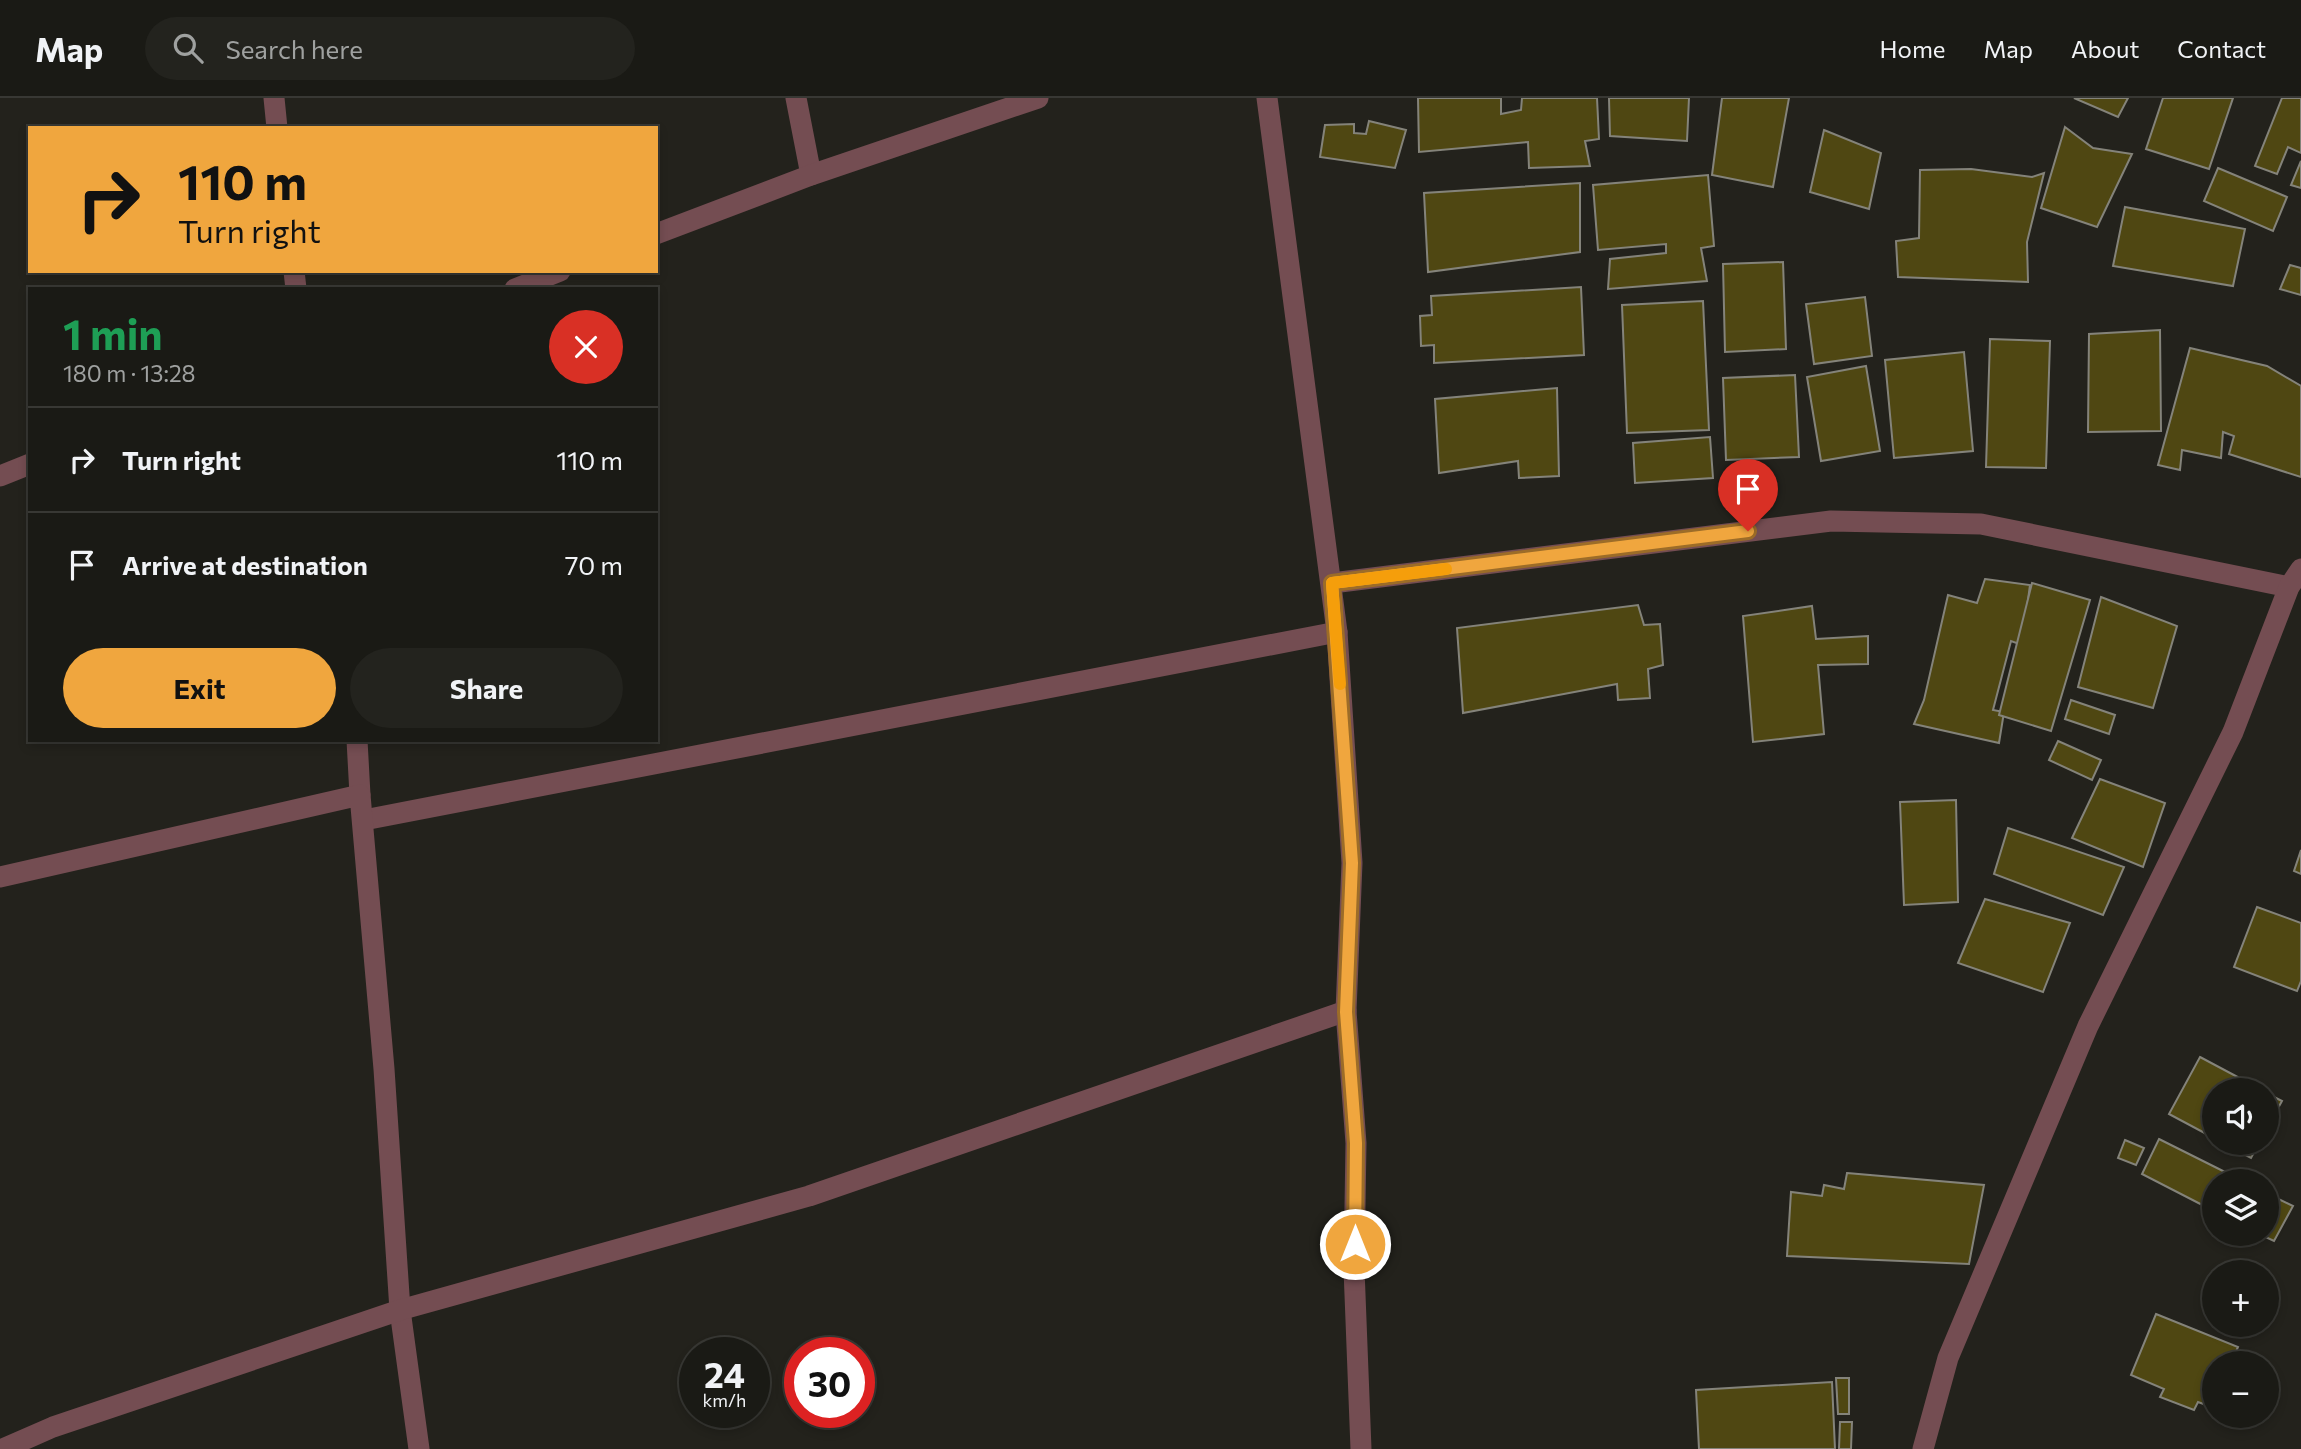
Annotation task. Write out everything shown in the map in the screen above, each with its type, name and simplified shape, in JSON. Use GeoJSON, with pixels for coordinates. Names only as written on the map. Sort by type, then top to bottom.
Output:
{"type":"FeatureCollection","features":[{"type":"Feature","properties":{"kind":"street"},"geometry":{"type":"LineString","coordinates":[[274,98],[277,126]]}},
{"type":"Feature","properties":{"kind":"street"},"geometry":{"type":"LineString","coordinates":[[796,98],[811,175]]}},
{"type":"Feature","properties":{"kind":"street"},"geometry":{"type":"LineString","coordinates":[[658,233],[811,175],[1038,98]]}},
{"type":"Feature","properties":{"kind":"street"},"geometry":{"type":"LineString","coordinates":[[1267,98],[1337,632],[1352,863],[1346,1012],[1356,1143],[1354,1269],[1361,1449]]}},
{"type":"Feature","properties":{"kind":"street"},"geometry":{"type":"LineString","coordinates":[[520,287],[555,273]]}},
{"type":"Feature","properties":{"kind":"street"},"geometry":{"type":"LineString","coordinates":[[0,476],[28,465]]}},
{"type":"Feature","properties":{"kind":"street"},"geometry":{"type":"LineString","coordinates":[[1332,583],[1831,521],[1981,524],[2289,587]]}},
{"type":"Feature","properties":{"kind":"street"},"geometry":{"type":"LineString","coordinates":[[1923,1449],[1948,1358],[2088,1026],[2233,732],[2289,587],[2301,569]]}},
{"type":"Feature","properties":{"kind":"street"},"geometry":{"type":"LineString","coordinates":[[364,820],[1337,632]]}},
{"type":"Feature","properties":{"kind":"street"},"geometry":{"type":"LineString","coordinates":[[357,742],[400,1310],[419,1449]]}},
{"type":"Feature","properties":{"kind":"street"},"geometry":{"type":"LineString","coordinates":[[0,877],[360,795]]}},
{"type":"Feature","properties":{"kind":"street"},"geometry":{"type":"LineString","coordinates":[[3,1449],[53,1427],[400,1310],[809,1196],[1346,1012]]}},
{"type":"Feature","properties":{"kind":"building"},"geometry":{"type":"Polygon","coordinates":[[[1418,98],[1501,98],[1501,114],[1521,110],[1522,98],[1597,98],[1599,139],[1585,141],[1590,166],[1529,168],[1528,142],[1419,152],[1418,98]]]}},
{"type":"Feature","properties":{"kind":"building"},"geometry":{"type":"Polygon","coordinates":[[[1609,98],[1689,98],[1687,141],[1610,136],[1609,98]]]}},
{"type":"Feature","properties":{"kind":"building"},"geometry":{"type":"Polygon","coordinates":[[[1722,98],[1789,98],[1773,187],[1712,175],[1722,98]]]}},
{"type":"Feature","properties":{"kind":"building"},"geometry":{"type":"Polygon","coordinates":[[[2074,98],[2128,98],[2118,117],[2074,98]]]}},
{"type":"Feature","properties":{"kind":"building"},"geometry":{"type":"Polygon","coordinates":[[[2163,98],[2233,98],[2209,169],[2146,149],[2163,98]]]}},
{"type":"Feature","properties":{"kind":"building"},"geometry":{"type":"Polygon","coordinates":[[[2282,98],[2301,98],[2301,153],[2288,147],[2277,174],[2255,166],[2282,98]]]}},
{"type":"Feature","properties":{"kind":"building"},"geometry":{"type":"Polygon","coordinates":[[[1369,121],[1406,130],[1395,168],[1320,157],[1325,125],[1354,124],[1354,133],[1366,134],[1369,121]]]}},
{"type":"Feature","properties":{"kind":"building"},"geometry":{"type":"Polygon","coordinates":[[[2065,127],[2093,148],[2132,154],[2097,227],[2041,208],[2065,127]]]}},
{"type":"Feature","properties":{"kind":"building"},"geometry":{"type":"Polygon","coordinates":[[[1824,130],[1881,153],[1869,209],[1810,192],[1824,130]]]}},
{"type":"Feature","properties":{"kind":"building"},"geometry":{"type":"Polygon","coordinates":[[[2301,161],[2301,188],[2291,185],[2301,161]]]}},
{"type":"Feature","properties":{"kind":"building"},"geometry":{"type":"Polygon","coordinates":[[[2218,168],[2287,197],[2273,231],[2204,201],[2218,168]]]}},
{"type":"Feature","properties":{"kind":"building"},"geometry":{"type":"Polygon","coordinates":[[[1971,169],[2032,177],[2044,173],[2027,242],[2028,282],[1898,277],[1896,241],[1919,238],[1920,170],[1971,169]]]}},
{"type":"Feature","properties":{"kind":"building"},"geometry":{"type":"Polygon","coordinates":[[[1708,175],[1714,246],[1701,248],[1707,281],[1608,289],[1610,259],[1666,253],[1666,244],[1598,250],[1593,185],[1708,175]]]}},
{"type":"Feature","properties":{"kind":"building"},"geometry":{"type":"Polygon","coordinates":[[[1580,183],[1580,252],[1428,272],[1424,193],[1580,183]]]}},
{"type":"Feature","properties":{"kind":"building"},"geometry":{"type":"Polygon","coordinates":[[[2125,207],[2245,229],[2233,286],[2113,266],[2125,207]]]}},
{"type":"Feature","properties":{"kind":"building"},"geometry":{"type":"Polygon","coordinates":[[[1783,262],[1786,349],[1725,352],[1723,264],[1783,262]]]}},
{"type":"Feature","properties":{"kind":"building"},"geometry":{"type":"Polygon","coordinates":[[[2290,265],[2301,268],[2301,295],[2280,289],[2290,265]]]}},
{"type":"Feature","properties":{"kind":"building"},"geometry":{"type":"Polygon","coordinates":[[[1581,287],[1584,355],[1434,363],[1434,345],[1421,346],[1420,316],[1432,315],[1431,296],[1581,287]]]}},
{"type":"Feature","properties":{"kind":"building"},"geometry":{"type":"Polygon","coordinates":[[[1865,297],[1872,356],[1814,364],[1806,304],[1865,297]]]}},
{"type":"Feature","properties":{"kind":"building"},"geometry":{"type":"Polygon","coordinates":[[[1703,301],[1709,430],[1627,433],[1622,305],[1703,301]]]}},
{"type":"Feature","properties":{"kind":"building"},"geometry":{"type":"Polygon","coordinates":[[[2160,330],[2161,431],[2088,432],[2089,334],[2160,330]]]}},
{"type":"Feature","properties":{"kind":"building"},"geometry":{"type":"Polygon","coordinates":[[[1990,339],[2050,341],[2046,468],[1986,467],[1990,339]]]}},
{"type":"Feature","properties":{"kind":"building"},"geometry":{"type":"Polygon","coordinates":[[[2190,348],[2267,366],[2301,386],[2301,477],[2229,454],[2234,436],[2223,432],[2221,458],[2182,450],[2180,470],[2158,465],[2190,348]]]}},
{"type":"Feature","properties":{"kind":"building"},"geometry":{"type":"Polygon","coordinates":[[[1964,352],[1973,451],[1894,458],[1885,360],[1964,352]]]}},
{"type":"Feature","properties":{"kind":"building"},"geometry":{"type":"Polygon","coordinates":[[[1866,366],[1880,451],[1821,461],[1807,377],[1866,366]]]}},
{"type":"Feature","properties":{"kind":"building"},"geometry":{"type":"Polygon","coordinates":[[[1795,375],[1799,457],[1726,460],[1723,378],[1795,375]]]}},
{"type":"Feature","properties":{"kind":"building"},"geometry":{"type":"Polygon","coordinates":[[[1557,388],[1559,476],[1519,478],[1518,461],[1439,473],[1435,399],[1557,388]]]}},
{"type":"Feature","properties":{"kind":"building"},"geometry":{"type":"Polygon","coordinates":[[[1710,437],[1713,478],[1635,483],[1633,443],[1710,437]]]}},
{"type":"Feature","properties":{"kind":"building"},"geometry":{"type":"Polygon","coordinates":[[[1985,579],[2030,585],[2022,645],[2011,641],[1993,710],[2004,712],[1999,743],[1914,724],[1924,700],[1948,595],[1977,603],[1985,579]]]}},
{"type":"Feature","properties":{"kind":"building"},"geometry":{"type":"Polygon","coordinates":[[[2032,583],[2090,600],[2051,731],[1999,715],[2032,583]]]}},
{"type":"Feature","properties":{"kind":"building"},"geometry":{"type":"Polygon","coordinates":[[[2101,597],[2177,626],[2153,708],[2078,687],[2101,597]]]}},
{"type":"Feature","properties":{"kind":"building"},"geometry":{"type":"Polygon","coordinates":[[[1638,605],[1644,625],[1660,624],[1663,665],[1648,669],[1650,698],[1618,700],[1617,684],[1463,713],[1457,628],[1638,605]]]}},
{"type":"Feature","properties":{"kind":"building"},"geometry":{"type":"Polygon","coordinates":[[[1812,606],[1816,639],[1868,636],[1868,664],[1818,665],[1824,734],[1753,742],[1743,616],[1812,606]]]}},
{"type":"Feature","properties":{"kind":"building"},"geometry":{"type":"Polygon","coordinates":[[[2071,700],[2115,715],[2109,734],[2065,719],[2071,700]]]}},
{"type":"Feature","properties":{"kind":"building"},"geometry":{"type":"Polygon","coordinates":[[[2058,741],[2101,760],[2092,780],[2049,760],[2058,741]]]}},
{"type":"Feature","properties":{"kind":"building"},"geometry":{"type":"Polygon","coordinates":[[[2100,779],[2165,803],[2143,867],[2072,838],[2100,779]]]}},
{"type":"Feature","properties":{"kind":"building"},"geometry":{"type":"Polygon","coordinates":[[[1956,800],[1958,902],[1904,905],[1900,802],[1956,800]]]}},
{"type":"Feature","properties":{"kind":"building"},"geometry":{"type":"Polygon","coordinates":[[[2008,828],[2124,867],[2103,915],[1994,874],[2008,828]]]}},
{"type":"Feature","properties":{"kind":"building"},"geometry":{"type":"Polygon","coordinates":[[[2301,850],[2301,874],[2294,871],[2301,850]]]}},
{"type":"Feature","properties":{"kind":"building"},"geometry":{"type":"Polygon","coordinates":[[[1985,899],[2070,923],[2043,992],[1958,963],[1985,899]]]}},
{"type":"Feature","properties":{"kind":"building"},"geometry":{"type":"Polygon","coordinates":[[[2257,907],[2301,923],[2301,981],[2297,991],[2234,967],[2257,907]]]}},
{"type":"Feature","properties":{"kind":"building"},"geometry":{"type":"Polygon","coordinates":[[[2200,1057],[2239,1078],[2202,1078],[2202,1132],[2169,1114],[2200,1057]]]}},
{"type":"Feature","properties":{"kind":"building"},"geometry":{"type":"Polygon","coordinates":[[[2159,1139],[2219,1169],[2202,1169],[2202,1205],[2142,1174],[2159,1139]]]}},
{"type":"Feature","properties":{"kind":"building"},"geometry":{"type":"Polygon","coordinates":[[[2125,1140],[2144,1148],[2136,1165],[2118,1158],[2125,1140]]]}},
{"type":"Feature","properties":{"kind":"building"},"geometry":{"type":"Polygon","coordinates":[[[1847,1173],[1984,1185],[1969,1264],[1787,1256],[1791,1192],[1822,1196],[1824,1185],[1844,1189],[1847,1173]]]}},
{"type":"Feature","properties":{"kind":"building"},"geometry":{"type":"Polygon","coordinates":[[[2279,1199],[2293,1206],[2279,1232],[2279,1199]]]}},
{"type":"Feature","properties":{"kind":"building"},"geometry":{"type":"Polygon","coordinates":[[[2156,1314],[2202,1333],[2202,1337],[2213,1337],[2238,1347],[2236,1351],[2202,1351],[2202,1403],[2198,1402],[2194,1410],[2160,1397],[2164,1389],[2131,1375],[2156,1314]]]}},
{"type":"Feature","properties":{"kind":"building"},"geometry":{"type":"Polygon","coordinates":[[[1836,1378],[1849,1378],[1849,1414],[1838,1414],[1836,1378]]]}},
{"type":"Feature","properties":{"kind":"building"},"geometry":{"type":"Polygon","coordinates":[[[1832,1382],[1835,1449],[1699,1449],[1696,1390],[1832,1382]]]}},
{"type":"Feature","properties":{"kind":"building"},"geometry":{"type":"Polygon","coordinates":[[[1840,1422],[1852,1422],[1851,1449],[1839,1449],[1840,1422]]]}},
{"type":"Feature","properties":{"kind":"slow traffic"},"geometry":{"type":"LineString","coordinates":[[1340,684],[1332,583],[1446,569]]}},
{"type":"Feature","properties":{"kind":"route"},"geometry":{"type":"LineString","coordinates":[[1355,1244],[1356,1143],[1346,1012],[1352,863],[1332,583],[1748,531]]}}]}
